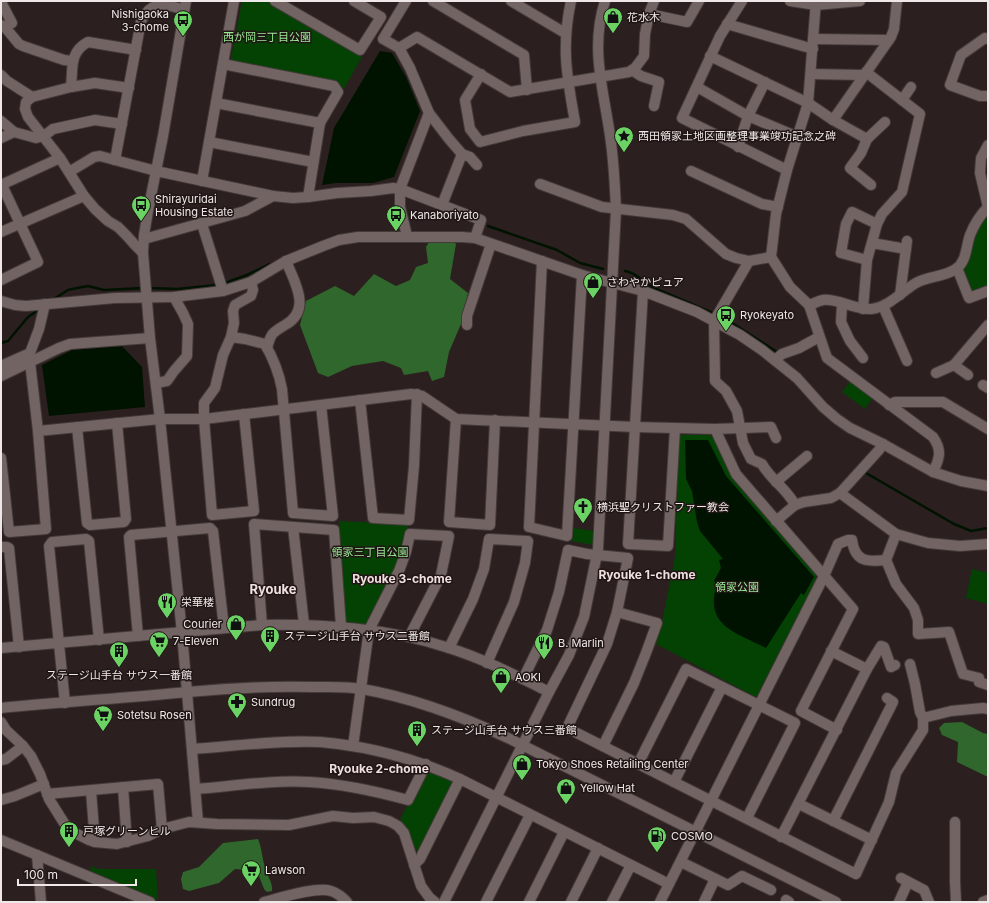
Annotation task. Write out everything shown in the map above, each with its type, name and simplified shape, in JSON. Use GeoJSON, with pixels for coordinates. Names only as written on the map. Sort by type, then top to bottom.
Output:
{"type":"FeatureCollection","features":[{"type":"Feature","properties":{"kind":"street"},"geometry":{"type":"LineString","coordinates":[[202,181],[234,1]]}},
{"type":"Feature","properties":{"kind":"street"},"geometry":{"type":"LineString","coordinates":[[275,1],[360,50],[381,17],[354,1]]}},
{"type":"Feature","properties":{"kind":"street"},"geometry":{"type":"LineString","coordinates":[[406,1],[383,39],[399,48],[410,68],[429,113],[462,154],[470,157],[477,165]]}},
{"type":"Feature","properties":{"kind":"street"},"geometry":{"type":"LineString","coordinates":[[433,1],[524,55],[527,90]]}},
{"type":"Feature","properties":{"kind":"street"},"geometry":{"type":"LineString","coordinates":[[511,1],[565,33]]}},
{"type":"Feature","properties":{"kind":"street"},"geometry":{"type":"LineString","coordinates":[[481,74],[465,100],[470,129],[480,142],[523,131],[575,122],[566,71],[565,33],[571,1]]}},
{"type":"Feature","properties":{"kind":"street"},"geometry":{"type":"LineString","coordinates":[[444,902],[549,692],[570,654],[584,617],[598,555],[616,210],[612,142],[600,78],[598,40],[601,13],[605,1]]}},
{"type":"Feature","properties":{"kind":"street"},"geometry":{"type":"LineString","coordinates":[[399,48],[417,37],[510,92],[600,78],[629,72],[644,56],[645,34],[649,14],[654,1]]}},
{"type":"Feature","properties":{"kind":"street"},"geometry":{"type":"LineString","coordinates":[[649,14],[687,22],[699,1]]}},
{"type":"Feature","properties":{"kind":"street"},"geometry":{"type":"LineString","coordinates":[[742,1],[727,24],[710,56],[682,118],[787,170]]}},
{"type":"Feature","properties":{"kind":"street"},"geometry":{"type":"LineString","coordinates":[[790,1],[816,3],[860,1]]}},
{"type":"Feature","properties":{"kind":"street"},"geometry":{"type":"LineString","coordinates":[[833,120],[889,40],[894,29],[897,1]]}},
{"type":"Feature","properties":{"kind":"street"},"geometry":{"type":"LineString","coordinates":[[1,2],[12,23]]}},
{"type":"Feature","properties":{"kind":"street"},"geometry":{"type":"LineString","coordinates":[[816,3],[814,44],[808,103],[787,170],[778,207],[770,257],[790,287],[809,305],[818,337],[827,358],[866,382],[889,405],[941,443],[933,472]]}},
{"type":"Feature","properties":{"kind":"street"},"geometry":{"type":"LineString","coordinates":[[115,160],[141,21],[154,6],[159,4],[185,5],[144,239],[143,253],[148,297],[150,338],[160,419],[182,633],[198,822]]}},
{"type":"Feature","properties":{"kind":"street"},"geometry":{"type":"LineString","coordinates":[[727,24],[814,44],[889,40]]}},
{"type":"Feature","properties":{"kind":"street"},"geometry":{"type":"LineString","coordinates":[[1,25],[4,26],[19,44],[64,60],[72,61]]}},
{"type":"Feature","properties":{"kind":"street"},"geometry":{"type":"LineString","coordinates":[[988,39],[985,38],[961,55],[950,85],[980,96],[988,96]]}},
{"type":"Feature","properties":{"kind":"street"},"geometry":{"type":"LineString","coordinates":[[71,87],[72,61],[83,44],[88,42],[136,50]]}},
{"type":"Feature","properties":{"kind":"street"},"geometry":{"type":"LineString","coordinates":[[710,56],[808,103],[833,120],[867,139]]}},
{"type":"Feature","properties":{"kind":"street"},"geometry":{"type":"LineString","coordinates":[[223,64],[334,86],[338,92],[320,123],[312,162],[312,196]]}},
{"type":"Feature","properties":{"kind":"street"},"geometry":{"type":"LineString","coordinates":[[632,70],[641,76],[659,82],[654,106]]}},
{"type":"Feature","properties":{"kind":"street"},"geometry":{"type":"LineString","coordinates":[[811,74],[865,74],[920,114],[902,192],[882,214],[877,224],[867,260],[863,309]]}},
{"type":"Feature","properties":{"kind":"street"},"geometry":{"type":"LineString","coordinates":[[3,81],[32,97]]}},
{"type":"Feature","properties":{"kind":"street"},"geometry":{"type":"LineString","coordinates":[[738,146],[748,116],[765,82]]}},
{"type":"Feature","properties":{"kind":"street"},"geometry":{"type":"LineString","coordinates":[[129,88],[95,83],[71,87],[32,97],[26,102],[25,109],[28,117],[60,158],[84,196],[95,209],[122,231],[143,253]]}},
{"type":"Feature","properties":{"kind":"street"},"geometry":{"type":"LineString","coordinates":[[697,87],[748,116],[798,137]]}},
{"type":"Feature","properties":{"kind":"street"},"geometry":{"type":"LineString","coordinates":[[902,100],[911,87]]}},
{"type":"Feature","properties":{"kind":"street"},"geometry":{"type":"LineString","coordinates":[[216,103],[320,123]]}},
{"type":"Feature","properties":{"kind":"street"},"geometry":{"type":"LineString","coordinates":[[407,236],[400,207],[400,189],[429,113]]}},
{"type":"Feature","properties":{"kind":"street"},"geometry":{"type":"LineString","coordinates":[[1,121],[14,132],[36,138],[44,136],[53,129],[95,120],[122,124]]}},
{"type":"Feature","properties":{"kind":"street"},"geometry":{"type":"LineString","coordinates":[[871,185],[850,168],[861,153],[867,139],[885,122]]}},
{"type":"Feature","properties":{"kind":"street"},"geometry":{"type":"LineString","coordinates":[[1,138],[14,132]]}},
{"type":"Feature","properties":{"kind":"street"},"geometry":{"type":"LineString","coordinates":[[209,142],[312,162]]}},
{"type":"Feature","properties":{"kind":"street"},"geometry":{"type":"LineString","coordinates":[[809,305],[823,300],[832,300],[863,309],[872,309],[883,306],[922,280],[946,274],[957,268],[963,261],[970,236],[982,213],[988,207],[980,173],[981,158],[988,144]]}},
{"type":"Feature","properties":{"kind":"street"},"geometry":{"type":"LineString","coordinates":[[442,205],[462,154]]}},
{"type":"Feature","properties":{"kind":"street"},"geometry":{"type":"LineString","coordinates":[[69,172],[94,157],[100,156],[156,171],[273,196],[293,198],[393,188],[400,189],[481,220],[475,238]]}},
{"type":"Feature","properties":{"kind":"street"},"geometry":{"type":"LineString","coordinates":[[1,280],[38,262],[2,185],[60,158]]}},
{"type":"Feature","properties":{"kind":"street"},"geometry":{"type":"LineString","coordinates":[[691,171],[762,204],[778,207]]}},
{"type":"Feature","properties":{"kind":"street"},"geometry":{"type":"LineString","coordinates":[[540,184],[602,207],[686,219],[726,254],[736,258],[749,261],[770,257]]}},
{"type":"Feature","properties":{"kind":"street"},"geometry":{"type":"LineString","coordinates":[[1,232],[84,196]]}},
{"type":"Feature","properties":{"kind":"street"},"geometry":{"type":"LineString","coordinates":[[144,239],[245,211],[273,196]]}},
{"type":"Feature","properties":{"kind":"street"},"geometry":{"type":"LineString","coordinates":[[867,260],[841,253],[846,224],[852,212],[877,224]]}},
{"type":"Feature","properties":{"kind":"street"},"geometry":{"type":"LineString","coordinates":[[202,224],[223,291]]}},
{"type":"Feature","properties":{"kind":"street"},"geometry":{"type":"LineString","coordinates":[[1,302],[15,305],[45,304],[114,298],[174,297],[223,291],[251,282],[286,261],[339,240],[358,237],[407,236],[475,238],[582,275],[643,291],[670,300],[714,321],[740,335],[775,360],[797,378],[823,407],[850,428],[883,444],[933,472],[961,481],[988,486]]}},
{"type":"Feature","properties":{"kind":"street"},"geometry":{"type":"LineString","coordinates":[[872,243],[906,245],[900,295]]}},
{"type":"Feature","properties":{"kind":"street"},"geometry":{"type":"LineString","coordinates":[[467,325],[467,316],[491,244]]}},
{"type":"Feature","properties":{"kind":"street"},"geometry":{"type":"LineString","coordinates":[[267,348],[269,337],[272,332],[293,320],[299,312],[300,300],[298,288],[286,261]]}},
{"type":"Feature","properties":{"kind":"street"},"geometry":{"type":"LineString","coordinates":[[542,261],[529,527],[567,536],[582,275]]}},
{"type":"Feature","properties":{"kind":"street"},"geometry":{"type":"LineString","coordinates":[[749,261],[714,321],[715,381],[726,391],[737,411],[743,443],[751,459],[762,464],[767,473],[790,496],[795,505]]}},
{"type":"Feature","properties":{"kind":"street"},"geometry":{"type":"LineString","coordinates":[[957,268],[969,298],[988,291]]}},
{"type":"Feature","properties":{"kind":"street"},"geometry":{"type":"LineString","coordinates":[[244,414],[254,512],[212,515],[204,403],[215,388],[223,355],[231,337],[234,323],[233,311],[235,305],[252,296],[254,290],[251,282]]}},
{"type":"Feature","properties":{"kind":"street"},"geometry":{"type":"LineString","coordinates":[[643,291],[628,544],[668,546],[675,428]]}},
{"type":"Feature","properties":{"kind":"street"},"geometry":{"type":"LineString","coordinates":[[156,383],[167,381],[187,356],[188,324],[184,313],[174,297]]}},
{"type":"Feature","properties":{"kind":"street"},"geometry":{"type":"LineString","coordinates":[[1,366],[30,353],[40,329],[45,304]]}},
{"type":"Feature","properties":{"kind":"street"},"geometry":{"type":"LineString","coordinates":[[842,304],[841,322],[850,341],[863,358]]}},
{"type":"Feature","properties":{"kind":"street"},"geometry":{"type":"LineString","coordinates":[[883,306],[907,361]]}},
{"type":"Feature","properties":{"kind":"street"},"geometry":{"type":"LineString","coordinates":[[936,373],[954,365],[988,325]]}},
{"type":"Feature","properties":{"kind":"street"},"geometry":{"type":"LineString","coordinates":[[231,337],[265,344],[277,369],[281,382],[293,513],[333,516],[321,405]]}},
{"type":"Feature","properties":{"kind":"street"},"geometry":{"type":"LineString","coordinates":[[775,360],[782,354],[799,348],[818,337]]}},
{"type":"Feature","properties":{"kind":"street"},"geometry":{"type":"LineString","coordinates":[[1,376],[70,344],[150,338]]}},
{"type":"Feature","properties":{"kind":"street"},"geometry":{"type":"LineString","coordinates":[[1,458],[3,496],[9,532],[46,529],[38,431],[30,362]]}},
{"type":"Feature","properties":{"kind":"street"},"geometry":{"type":"LineString","coordinates":[[954,365],[968,374]]}},
{"type":"Feature","properties":{"kind":"street"},"geometry":{"type":"LineString","coordinates":[[38,431],[160,419],[204,419],[404,394],[417,394],[456,419],[635,427],[715,429],[771,427],[776,438]]}},
{"type":"Feature","properties":{"kind":"street"},"geometry":{"type":"LineString","coordinates":[[360,400],[373,518],[409,520],[414,466],[417,394]]}},
{"type":"Feature","properties":{"kind":"street"},"geometry":{"type":"LineString","coordinates":[[889,405],[895,402],[942,402],[971,422],[988,429]]}},
{"type":"Feature","properties":{"kind":"street"},"geometry":{"type":"LineString","coordinates":[[456,419],[449,522],[490,525],[495,420]]}},
{"type":"Feature","properties":{"kind":"street"},"geometry":{"type":"LineString","coordinates":[[77,427],[87,523],[90,525],[124,522],[126,519],[117,423]]}},
{"type":"Feature","properties":{"kind":"street"},"geometry":{"type":"LineString","coordinates":[[715,429],[736,474],[853,609],[801,711],[836,730]]}},
{"type":"Feature","properties":{"kind":"street"},"geometry":{"type":"LineString","coordinates":[[776,521],[795,505],[804,502],[831,498],[840,493],[880,450],[883,444]]}},
{"type":"Feature","properties":{"kind":"street"},"geometry":{"type":"LineString","coordinates":[[776,482],[807,456]]}},
{"type":"Feature","properties":{"kind":"street"},"geometry":{"type":"LineString","coordinates":[[840,493],[896,534],[928,543],[960,546],[988,544]]}},
{"type":"Feature","properties":{"kind":"street"},"geometry":{"type":"LineString","coordinates":[[262,625],[254,524],[334,530],[341,626]]}},
{"type":"Feature","properties":{"kind":"street"},"geometry":{"type":"LineString","coordinates":[[293,527],[304,624]]}},
{"type":"Feature","properties":{"kind":"street"},"geometry":{"type":"LineString","coordinates":[[138,636],[129,537],[131,535],[171,531],[210,528],[213,531],[224,628]]}},
{"type":"Feature","properties":{"kind":"street"},"geometry":{"type":"LineString","coordinates":[[353,746],[369,630],[399,571],[406,552],[410,534],[449,536],[441,575],[409,638]]}},
{"type":"Feature","properties":{"kind":"street"},"geometry":{"type":"LineString","coordinates":[[896,534],[886,560],[896,584],[914,608],[918,620],[918,634],[949,632],[963,674],[979,678],[979,682],[988,684]]}},
{"type":"Feature","properties":{"kind":"street"},"geometry":{"type":"LineString","coordinates":[[65,703],[49,546],[52,542],[86,539],[89,541],[99,640]]}},
{"type":"Feature","properties":{"kind":"street"},"geometry":{"type":"LineString","coordinates":[[449,648],[473,599],[484,569],[489,539],[528,541],[525,563],[514,602],[487,663]]}},
{"type":"Feature","properties":{"kind":"street"},"geometry":{"type":"LineString","coordinates":[[660,902],[824,576],[838,544],[852,540],[854,549],[859,558],[877,561],[886,560]]}},
{"type":"Feature","properties":{"kind":"street"},"geometry":{"type":"LineString","coordinates":[[1,547],[9,548],[19,647]]}},
{"type":"Feature","properties":{"kind":"street"},"geometry":{"type":"LineString","coordinates":[[523,679],[549,624],[560,592],[568,550],[628,558],[617,612],[607,644],[566,728],[856,874],[890,802],[896,773],[923,730],[923,718],[920,712],[910,664]]}},
{"type":"Feature","properties":{"kind":"street"},"geometry":{"type":"LineString","coordinates":[[603,746],[634,683],[657,623],[617,612]]}},
{"type":"Feature","properties":{"kind":"street"},"geometry":{"type":"LineString","coordinates":[[1,648],[262,625],[304,624],[341,626],[409,638],[449,648],[487,663],[549,692]]}},
{"type":"Feature","properties":{"kind":"street"},"geometry":{"type":"LineString","coordinates":[[781,836],[799,804],[867,669],[881,646],[884,647],[890,667],[895,666]]}},
{"type":"Feature","properties":{"kind":"street"},"geometry":{"type":"LineString","coordinates":[[832,651],[867,669]]}},
{"type":"Feature","properties":{"kind":"street"},"geometry":{"type":"LineString","coordinates":[[638,764],[686,669],[760,704],[795,722],[747,818]]}},
{"type":"Feature","properties":{"kind":"street"},"geometry":{"type":"LineString","coordinates":[[1,708],[246,687],[361,688],[419,702],[471,720],[836,902]]}},
{"type":"Feature","properties":{"kind":"street"},"geometry":{"type":"LineString","coordinates":[[674,782],[722,687]]}},
{"type":"Feature","properties":{"kind":"street"},"geometry":{"type":"LineString","coordinates":[[833,821],[893,702],[887,698]]}},
{"type":"Feature","properties":{"kind":"street"},"geometry":{"type":"LineString","coordinates":[[923,718],[951,711],[983,708],[988,709]]}},
{"type":"Feature","properties":{"kind":"street"},"geometry":{"type":"LineString","coordinates":[[1,722],[6,730],[31,756],[64,823],[71,830],[95,842],[117,844],[127,842],[148,836],[162,829],[189,822],[289,826],[333,816],[353,818],[374,817],[389,821],[398,826],[404,833],[421,886],[429,897],[435,902]]}},
{"type":"Feature","properties":{"kind":"street"},"geometry":{"type":"LineString","coordinates":[[192,749],[278,743],[319,742],[353,746],[399,756],[426,764],[460,779],[669,884]]}},
{"type":"Feature","properties":{"kind":"street"},"geometry":{"type":"LineString","coordinates":[[1,760],[6,759],[23,746]]}},
{"type":"Feature","properties":{"kind":"street"},"geometry":{"type":"LineString","coordinates":[[196,789],[307,782],[359,788],[408,800],[426,764]]}},
{"type":"Feature","properties":{"kind":"street"},"geometry":{"type":"LineString","coordinates":[[414,865],[420,859],[460,779]]}},
{"type":"Feature","properties":{"kind":"street"},"geometry":{"type":"LineString","coordinates":[[1,800],[46,789],[91,791],[158,784],[162,829]]}},
{"type":"Feature","properties":{"kind":"street"},"geometry":{"type":"LineString","coordinates":[[123,787],[127,842]]}},
{"type":"Feature","properties":{"kind":"street"},"geometry":{"type":"LineString","coordinates":[[91,791],[95,842]]}},
{"type":"Feature","properties":{"kind":"street"},"geometry":{"type":"LineString","coordinates":[[799,804],[872,840]]}},
{"type":"Feature","properties":{"kind":"street"},"geometry":{"type":"LineString","coordinates":[[486,902],[530,815]]}},
{"type":"Feature","properties":{"kind":"street"},"geometry":{"type":"LineString","coordinates":[[955,822],[956,902]]}},
{"type":"Feature","properties":{"kind":"street"},"geometry":{"type":"LineString","coordinates":[[529,902],[564,832]]}},
{"type":"Feature","properties":{"kind":"street"},"geometry":{"type":"LineString","coordinates":[[1,840],[130,898],[150,902]]}},
{"type":"Feature","properties":{"kind":"street"},"geometry":{"type":"LineString","coordinates":[[571,902],[598,848]]}},
{"type":"Feature","properties":{"kind":"street"},"geometry":{"type":"LineString","coordinates":[[37,856],[41,902]]}},
{"type":"Feature","properties":{"kind":"street"},"geometry":{"type":"LineString","coordinates":[[681,862],[728,885],[742,876],[771,890]]}},
{"type":"Feature","properties":{"kind":"street"},"geometry":{"type":"LineString","coordinates":[[612,902],[631,865]]}},
{"type":"Feature","properties":{"kind":"street"},"geometry":{"type":"LineString","coordinates":[[704,902],[715,879]]}},
{"type":"Feature","properties":{"kind":"street"},"geometry":{"type":"LineString","coordinates":[[899,902],[905,880],[924,890],[929,902]]}},
{"type":"Feature","properties":{"kind":"street"},"geometry":{"type":"LineString","coordinates":[[264,902],[321,890],[331,891],[341,896],[347,902]]}},
{"type":"Feature","properties":{"kind":"street"},"geometry":{"type":"LineString","coordinates":[[983,902],[988,900]]}},
{"type":"Feature","properties":{"kind":"green space","name":"西が岡三丁目公園"},"geometry":{"type":"Polygon","coordinates":[[[242,1],[268,1],[362,57],[343,90],[339,83],[233,62],[231,58],[242,1]]]}},
{"type":"Feature","properties":{"kind":"green space"},"geometry":{"type":"Polygon","coordinates":[[[988,214],[988,287],[973,293],[963,270],[967,262],[977,229],[988,214]]]}},
{"type":"Feature","properties":{"kind":"green space"},"geometry":{"type":"Polygon","coordinates":[[[452,241],[456,244],[450,279],[468,293],[461,324],[449,352],[444,377],[432,381],[428,371],[404,375],[401,368],[383,361],[352,366],[328,377],[318,373],[300,325],[306,301],[335,286],[354,296],[374,274],[396,286],[410,280],[416,267],[428,263],[426,247],[429,242],[452,241]]]}},
{"type":"Feature","properties":{"kind":"green space"},"geometry":{"type":"Polygon","coordinates":[[[851,380],[873,397],[865,409],[842,392],[851,380]]]}},
{"type":"Feature","properties":{"kind":"green space","name":"領家公園"},"geometry":{"type":"Polygon","coordinates":[[[679,435],[709,435],[713,437],[731,477],[816,574],[816,579],[757,696],[754,696],[656,644],[675,557],[679,435]]]}},
{"type":"Feature","properties":{"kind":"green space","name":"領家三丁目公園"},"geometry":{"type":"Polygon","coordinates":[[[339,521],[409,524],[397,568],[372,617],[365,626],[346,623],[343,620],[339,521]]]}},
{"type":"Feature","properties":{"kind":"green space"},"geometry":{"type":"Polygon","coordinates":[[[574,528],[594,531],[593,545],[572,541],[574,528]]]}},
{"type":"Feature","properties":{"kind":"green space"},"geometry":{"type":"Polygon","coordinates":[[[972,569],[988,573],[988,604],[966,598],[972,569]]]}},
{"type":"Feature","properties":{"kind":"green space"},"geometry":{"type":"Polygon","coordinates":[[[962,722],[988,734],[988,777],[957,762],[958,742],[942,735],[939,728],[944,723],[962,722]]]}},
{"type":"Feature","properties":{"kind":"green space"},"geometry":{"type":"Polygon","coordinates":[[[427,770],[452,779],[453,782],[418,851],[415,849],[408,829],[400,819],[427,770]]]}},
{"type":"Feature","properties":{"kind":"green space"},"geometry":{"type":"Polygon","coordinates":[[[258,839],[266,870],[272,885],[272,891],[267,892],[264,889],[257,871],[235,869],[219,883],[189,891],[183,889],[181,879],[183,872],[199,867],[223,843],[258,839]]]}},
{"type":"Feature","properties":{"kind":"green space"},"geometry":{"type":"Polygon","coordinates":[[[92,866],[98,869],[156,869],[158,900],[89,873],[92,866]]]}},
{"type":"Feature","properties":{"kind":"shaded area"},"geometry":{"type":"Polygon","coordinates":[[[380,51],[392,53],[406,77],[420,111],[394,177],[373,183],[336,183],[322,185],[334,128],[380,51]]]}},
{"type":"Feature","properties":{"kind":"shaded area"},"geometry":{"type":"Polygon","coordinates":[[[122,346],[142,367],[145,407],[49,416],[42,365],[72,350],[122,346]]]}},
{"type":"Feature","properties":{"kind":"shaded area"},"geometry":{"type":"Polygon","coordinates":[[[685,440],[708,440],[726,476],[814,577],[804,595],[801,593],[766,648],[725,626],[719,619],[715,610],[714,599],[717,585],[714,581],[721,568],[719,560],[723,559],[700,531],[697,522],[692,491],[686,479],[685,440]]]}},
{"type":"Feature","properties":{"kind":"waterway"},"geometry":{"type":"LineString","coordinates":[[488,226],[557,250],[580,263],[603,269]]}},
{"type":"Feature","properties":{"kind":"waterway"},"geometry":{"type":"LineString","coordinates":[[222,284],[247,275],[270,264]]}},
{"type":"Feature","properties":{"kind":"waterway"},"geometry":{"type":"LineString","coordinates":[[625,271],[637,276],[654,288],[713,313]]}},
{"type":"Feature","properties":{"kind":"waterway"},"geometry":{"type":"LineString","coordinates":[[149,288],[177,289],[217,285]]}},
{"type":"Feature","properties":{"kind":"waterway"},"geometry":{"type":"LineString","coordinates":[[54,299],[68,290],[88,286],[104,290],[144,288]]}},
{"type":"Feature","properties":{"kind":"waterway"},"geometry":{"type":"LineString","coordinates":[[1,343],[8,341],[28,317],[40,309]]}},
{"type":"Feature","properties":{"kind":"waterway"},"geometry":{"type":"LineString","coordinates":[[729,321],[777,352]]}},
{"type":"Feature","properties":{"kind":"waterway"},"geometry":{"type":"LineString","coordinates":[[866,473],[954,524],[971,531],[988,528]]}},
{"type":"Feature","properties":{"kind":"place","name":"花水木"},"geometry":{"type":"Point","coordinates":[613,34]}},
{"type":"Feature","properties":{"kind":"place","name":"Nishigaoka 3-chome"},"geometry":{"type":"Point","coordinates":[183,37]}},
{"type":"Feature","properties":{"kind":"place","name":"西田領家土地区画整理事業竣功記念之碑"},"geometry":{"type":"Point","coordinates":[624,153]}},
{"type":"Feature","properties":{"kind":"place","name":"Shirayuridai Housing Estate"},"geometry":{"type":"Point","coordinates":[141,222]}},
{"type":"Feature","properties":{"kind":"place","name":"Kanaboriyato"},"geometry":{"type":"Point","coordinates":[396,232]}},
{"type":"Feature","properties":{"kind":"place","name":"さわやかピュア"},"geometry":{"type":"Point","coordinates":[593,299]}},
{"type":"Feature","properties":{"kind":"place","name":"Ryokeyato"},"geometry":{"type":"Point","coordinates":[726,332]}},
{"type":"Feature","properties":{"kind":"place","name":"横浜聖クリストファー教会"},"geometry":{"type":"Point","coordinates":[583,524]}},
{"type":"Feature","properties":{"kind":"place","name":"栄華楼"},"geometry":{"type":"Point","coordinates":[167,619]}},
{"type":"Feature","properties":{"kind":"place","name":"Courier"},"geometry":{"type":"Point","coordinates":[236,641]}},
{"type":"Feature","properties":{"kind":"place","name":"ステージ山手台 サウス二番館"},"geometry":{"type":"Point","coordinates":[270,653]}},
{"type":"Feature","properties":{"kind":"place","name":"7-Eleven"},"geometry":{"type":"Point","coordinates":[159,658]}},
{"type":"Feature","properties":{"kind":"place","name":"B. Marlin"},"geometry":{"type":"Point","coordinates":[544,660]}},
{"type":"Feature","properties":{"kind":"place","name":"ステージ山手台 サウス一番館"},"geometry":{"type":"Point","coordinates":[119,668]}},
{"type":"Feature","properties":{"kind":"place","name":"AOKI"},"geometry":{"type":"Point","coordinates":[501,694]}},
{"type":"Feature","properties":{"kind":"place","name":"Sundrug"},"geometry":{"type":"Point","coordinates":[237,719]}},
{"type":"Feature","properties":{"kind":"place","name":"Sotetsu Rosen"},"geometry":{"type":"Point","coordinates":[103,732]}},
{"type":"Feature","properties":{"kind":"place","name":"ステージ山手台 サウス三番館"},"geometry":{"type":"Point","coordinates":[417,747]}},
{"type":"Feature","properties":{"kind":"place","name":"Tokyo Shoes Retailing Center"},"geometry":{"type":"Point","coordinates":[522,781]}},
{"type":"Feature","properties":{"kind":"place","name":"Yellow Hat"},"geometry":{"type":"Point","coordinates":[566,805]}},
{"type":"Feature","properties":{"kind":"place","name":"戸塚グリーンヒル"},"geometry":{"type":"Point","coordinates":[69,848]}},
{"type":"Feature","properties":{"kind":"place","name":"COSMO"},"geometry":{"type":"Point","coordinates":[657,853]}},
{"type":"Feature","properties":{"kind":"place","name":"Lawson"},"geometry":{"type":"Point","coordinates":[251,887]}},
{"type":"Feature","properties":{"kind":"district","name":"Ryouke 1-chome"},"geometry":{"type":"Point","coordinates":[647,574]}},
{"type":"Feature","properties":{"kind":"district","name":"Ryouke 3-chome"},"geometry":{"type":"Point","coordinates":[402,578]}},
{"type":"Feature","properties":{"kind":"district","name":"Ryouke"},"geometry":{"type":"Point","coordinates":[273,589]}},
{"type":"Feature","properties":{"kind":"district","name":"Ryouke 2-chome"},"geometry":{"type":"Point","coordinates":[379,768]}}]}
